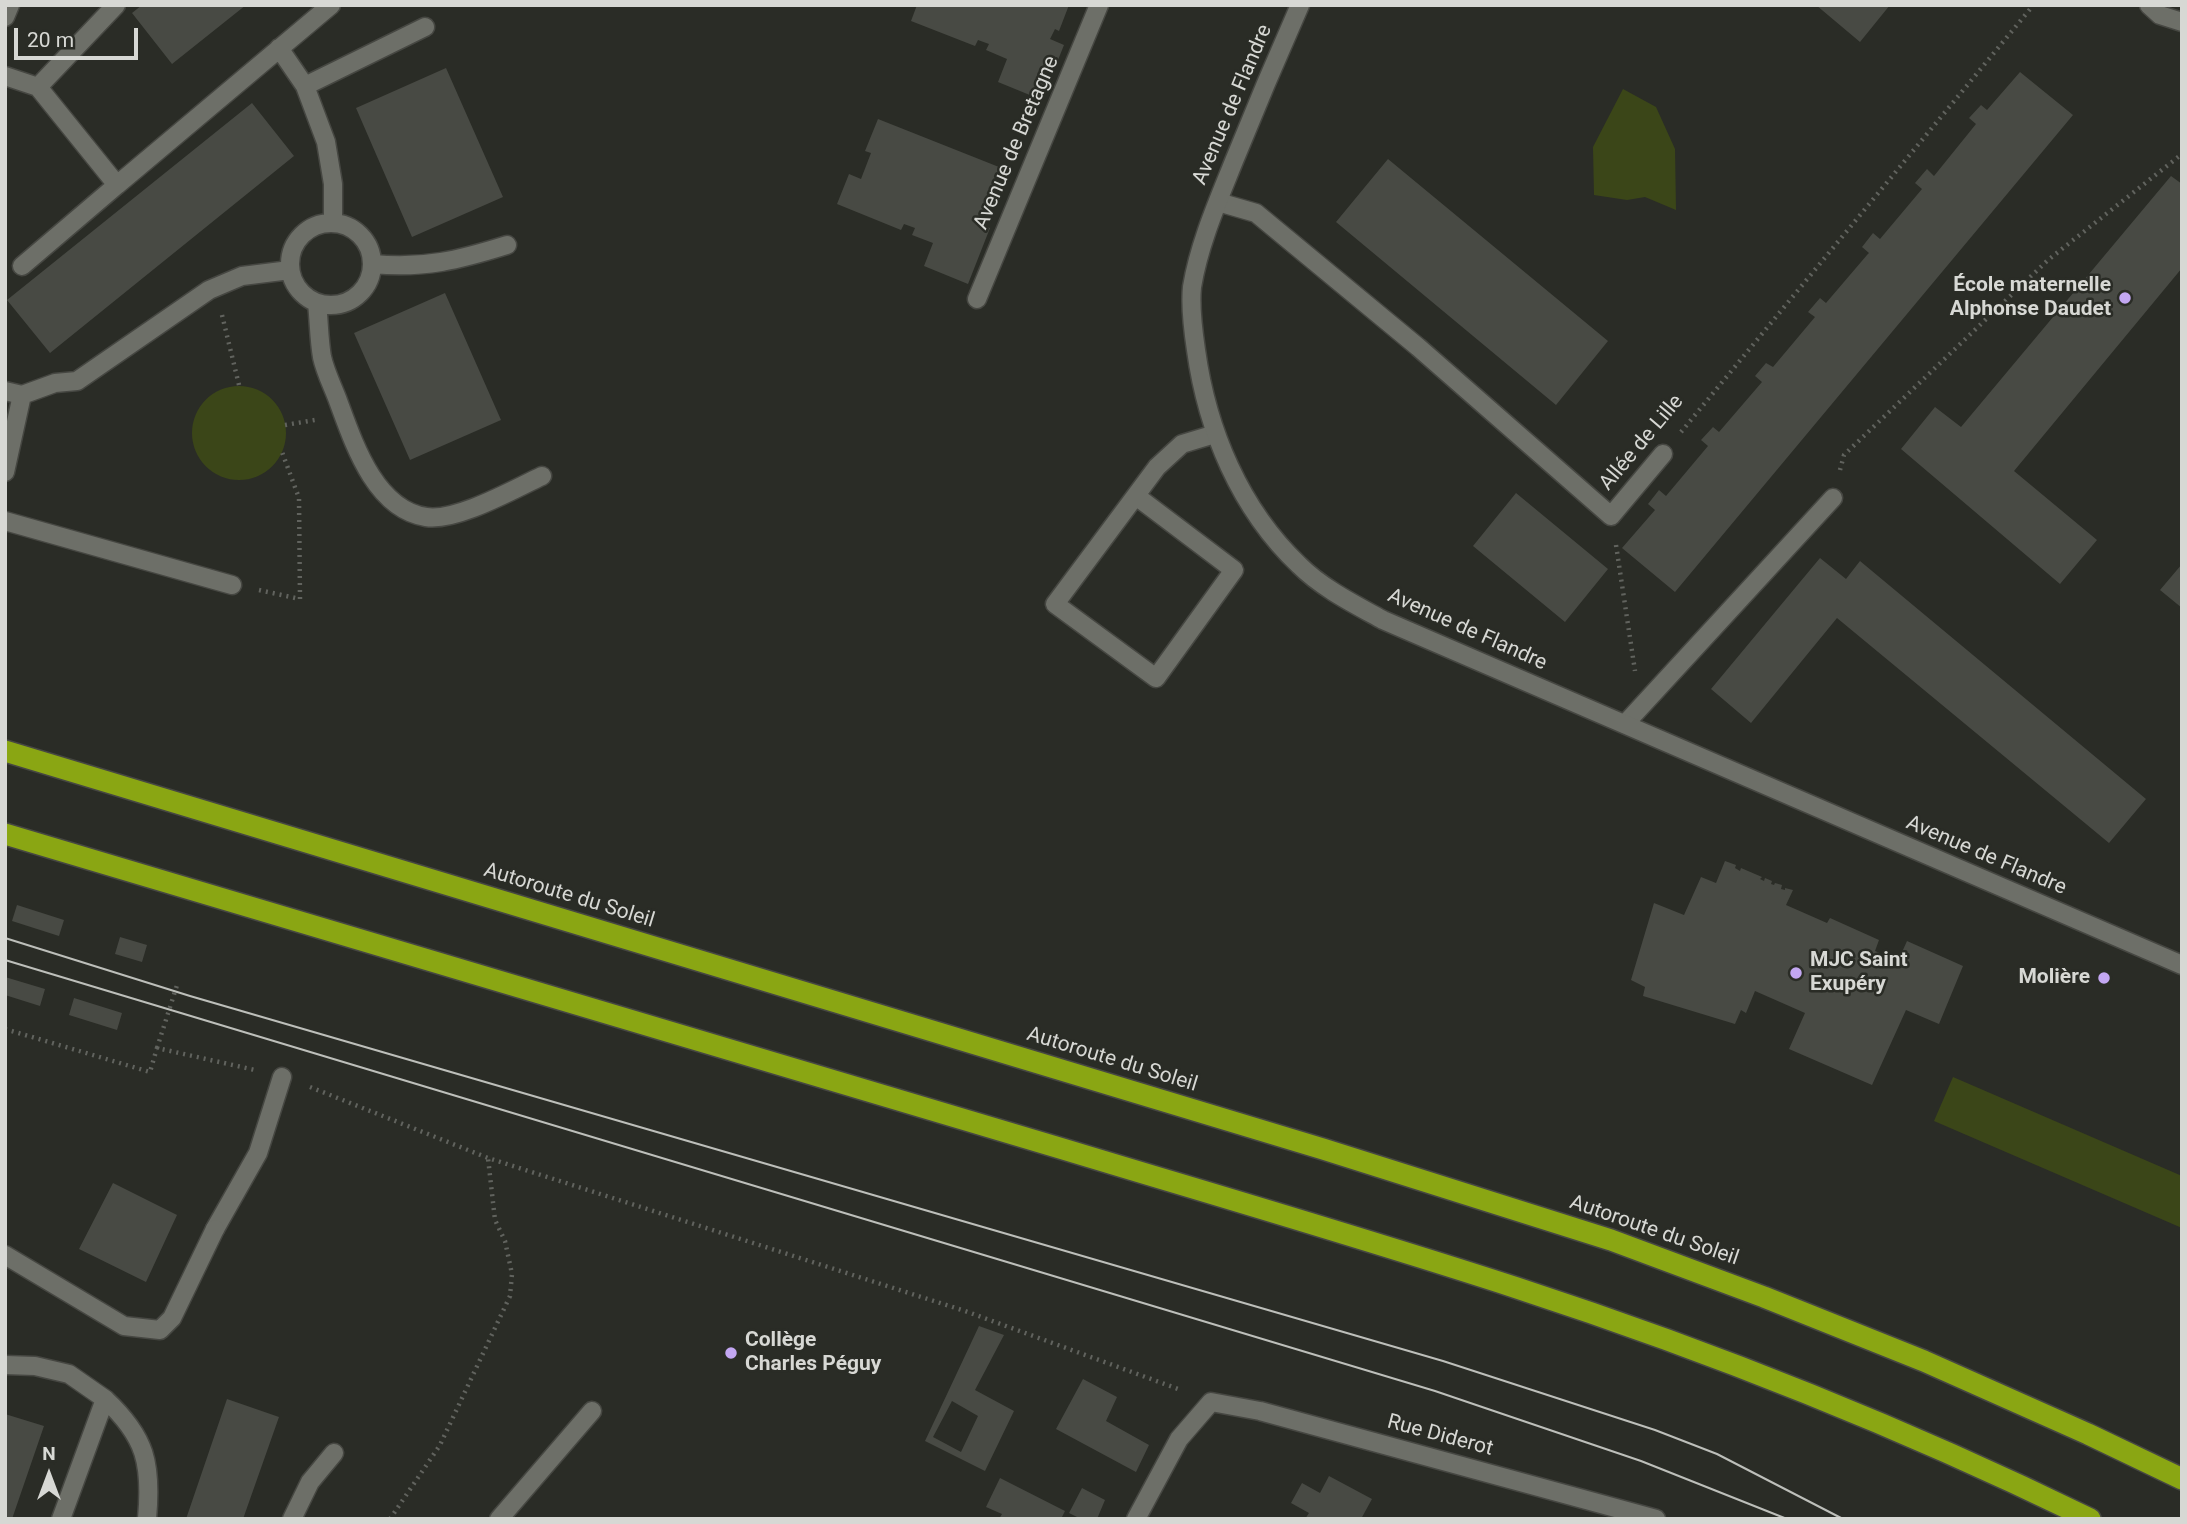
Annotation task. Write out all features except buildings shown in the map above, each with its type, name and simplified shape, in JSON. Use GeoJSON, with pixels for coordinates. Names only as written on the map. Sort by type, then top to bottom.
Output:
{"type":"FeatureCollection","features":[{"type":"Feature","properties":{"kind":"highway","name":"Autoroute du Soleil"},"geometry":{"type":"LineString","coordinates":[[5,751],[1323,1149],[1611,1240],[1765,1297],[1924,1361],[2182,1479]]}},
{"type":"Feature","properties":{"kind":"highway"},"geometry":{"type":"LineString","coordinates":[[5,834],[1301,1220],[1521,1289],[1796,1390],[1906,1434],[2090,1519]]}},
{"type":"Feature","properties":{"kind":"street"},"geometry":{"type":"LineString","coordinates":[[5,17],[10,5]]}},
{"type":"Feature","properties":{"kind":"street"},"geometry":{"type":"LineString","coordinates":[[38,87],[116,5]]}},
{"type":"Feature","properties":{"kind":"street"},"geometry":{"type":"LineString","coordinates":[[22,266],[331,5]]}},
{"type":"Feature","properties":{"kind":"street","name":"Avenue de Bretagne"},"geometry":{"type":"LineString","coordinates":[[977,299],[1099,5]]}},
{"type":"Feature","properties":{"kind":"street","name":"Avenue de Flandre"},"geometry":{"type":"LineString","coordinates":[[1300,5],[1218,202],[1192,288],[1193,330],[1198,363],[1205,402],[1215,434],[1237,482],[1262,524],[1300,566],[1341,596],[1383,620],[2182,965]]}},
{"type":"Feature","properties":{"kind":"street"},"geometry":{"type":"LineString","coordinates":[[2149,5],[2160,15],[2182,22]]}},
{"type":"Feature","properties":{"kind":"street"},"geometry":{"type":"LineString","coordinates":[[305,86],[425,27]]}},
{"type":"Feature","properties":{"kind":"street"},"geometry":{"type":"LineString","coordinates":[[279,48],[305,86],[326,142],[333,184],[333,223]]}},
{"type":"Feature","properties":{"kind":"street"},"geometry":{"type":"LineString","coordinates":[[5,76],[38,87],[117,185]]}},
{"type":"Feature","properties":{"kind":"street","name":"Allée de Lille"},"geometry":{"type":"LineString","coordinates":[[1218,202],[1256,213],[1418,348],[1611,516],[1663,454]]}},
{"type":"Feature","properties":{"kind":"street"},"geometry":{"type":"LineString","coordinates":[[333,223],[348,226],[361,235],[370,249],[373,264],[368,284],[356,298],[337,306],[317,303],[304,296],[295,284],[290,270],[292,252],[301,236],[316,226],[333,223]]}},
{"type":"Feature","properties":{"kind":"street"},"geometry":{"type":"LineString","coordinates":[[373,264],[402,267],[453,261],[507,245]]}},
{"type":"Feature","properties":{"kind":"street"},"geometry":{"type":"LineString","coordinates":[[5,472],[14,393],[55,383],[77,381],[209,290],[242,276],[290,270]]}},
{"type":"Feature","properties":{"kind":"street"},"geometry":{"type":"LineString","coordinates":[[317,303],[322,357],[343,415],[368,471],[403,510],[427,517],[451,516],[542,476]]}},
{"type":"Feature","properties":{"kind":"street"},"geometry":{"type":"LineString","coordinates":[[1136,496],[1234,570],[1156,678],[1055,604],[1157,467],[1182,444],[1215,434]]}},
{"type":"Feature","properties":{"kind":"street"},"geometry":{"type":"LineString","coordinates":[[1625,724],[1833,498]]}},
{"type":"Feature","properties":{"kind":"street"},"geometry":{"type":"LineString","coordinates":[[5,521],[232,585]]}},
{"type":"Feature","properties":{"kind":"street"},"geometry":{"type":"LineString","coordinates":[[5,1255],[124,1326],[160,1330],[172,1318],[215,1229],[258,1153],[273,1075]]}},
{"type":"Feature","properties":{"kind":"street"},"geometry":{"type":"LineString","coordinates":[[5,1365],[35,1366],[69,1374],[124,1416],[139,1441],[148,1467],[150,1488],[147,1519]]}},
{"type":"Feature","properties":{"kind":"street"},"geometry":{"type":"LineString","coordinates":[[61,1519],[105,1399]]}},
{"type":"Feature","properties":{"kind":"street"},"geometry":{"type":"LineString","coordinates":[[1136,1519],[1179,1438],[1211,1402]]}},
{"type":"Feature","properties":{"kind":"street","name":"Rue Diderot"},"geometry":{"type":"LineString","coordinates":[[1211,1402],[1260,1411],[1656,1519]]}},
{"type":"Feature","properties":{"kind":"street"},"geometry":{"type":"LineString","coordinates":[[499,1519],[592,1411]]}},
{"type":"Feature","properties":{"kind":"street"},"geometry":{"type":"LineString","coordinates":[[292,1519],[310,1482],[334,1453]]}},
{"type":"Feature","properties":{"kind":"path","name":"Allée de Lille"},"geometry":{"type":"LineString","coordinates":[[1663,454],[2031,8]]}},
{"type":"Feature","properties":{"kind":"path"},"geometry":{"type":"LineString","coordinates":[[1833,498],[1844,456],[2048,260],[2182,154]]}},
{"type":"Feature","properties":{"kind":"path"},"geometry":{"type":"LineString","coordinates":[[209,290],[219,303],[239,385]]}},
{"type":"Feature","properties":{"kind":"path"},"geometry":{"type":"LineString","coordinates":[[232,585],[300,598],[299,498],[282,452]]}},
{"type":"Feature","properties":{"kind":"path"},"geometry":{"type":"LineString","coordinates":[[1611,516],[1637,688],[1645,700]]}},
{"type":"Feature","properties":{"kind":"path"},"geometry":{"type":"LineString","coordinates":[[5,1029],[150,1072],[178,982]]}},
{"type":"Feature","properties":{"kind":"path"},"geometry":{"type":"LineString","coordinates":[[157,1048],[273,1075]]}},
{"type":"Feature","properties":{"kind":"path"},"geometry":{"type":"LineString","coordinates":[[345,1099],[488,1158],[965,1311],[1211,1402]]}},
{"type":"Feature","properties":{"kind":"path"},"geometry":{"type":"LineString","coordinates":[[390,1519],[440,1445],[510,1296],[512,1274],[505,1241],[495,1220],[488,1158]]}},
{"type":"Feature","properties":{"kind":"green space"},"geometry":{"type":"Polygon","coordinates":[[[1623,89],[1656,107],[1675,149],[1676,210],[1645,197],[1627,200],[1594,195],[1593,147],[1623,89]]]}},
{"type":"Feature","properties":{"kind":"green space"},"geometry":{"type":"Polygon","coordinates":[[[239,386],[257,390],[272,400],[282,415],[286,433],[282,451],[272,466],[257,476],[239,480],[221,476],[206,466],[196,451],[192,433],[196,415],[206,400],[221,390],[239,386]]]}},
{"type":"Feature","properties":{"kind":"green space"},"geometry":{"type":"Polygon","coordinates":[[[1953,1077],[2182,1176],[2182,1228],[1934,1121],[1953,1077]]]}},
{"type":"Feature","properties":{"kind":"tram line"},"geometry":{"type":"LineString","coordinates":[[5,938],[190,996],[1443,1361],[1655,1430],[1717,1454],[1843,1519]]}},
{"type":"Feature","properties":{"kind":"tram line"},"geometry":{"type":"LineString","coordinates":[[5,960],[1435,1391],[1641,1461],[1787,1519]]}},
{"type":"Feature","properties":{"kind":"place","name":"École maternelle Alphonse Daudet"},"geometry":{"type":"Point","coordinates":[2125,298]}},
{"type":"Feature","properties":{"kind":"place","name":"MJC Saint Exupéry"},"geometry":{"type":"Point","coordinates":[1796,973]}},
{"type":"Feature","properties":{"kind":"place","name":"Molière"},"geometry":{"type":"Point","coordinates":[2104,978]}},
{"type":"Feature","properties":{"kind":"place","name":"Collège Charles Péguy"},"geometry":{"type":"Point","coordinates":[731,1353]}}]}
